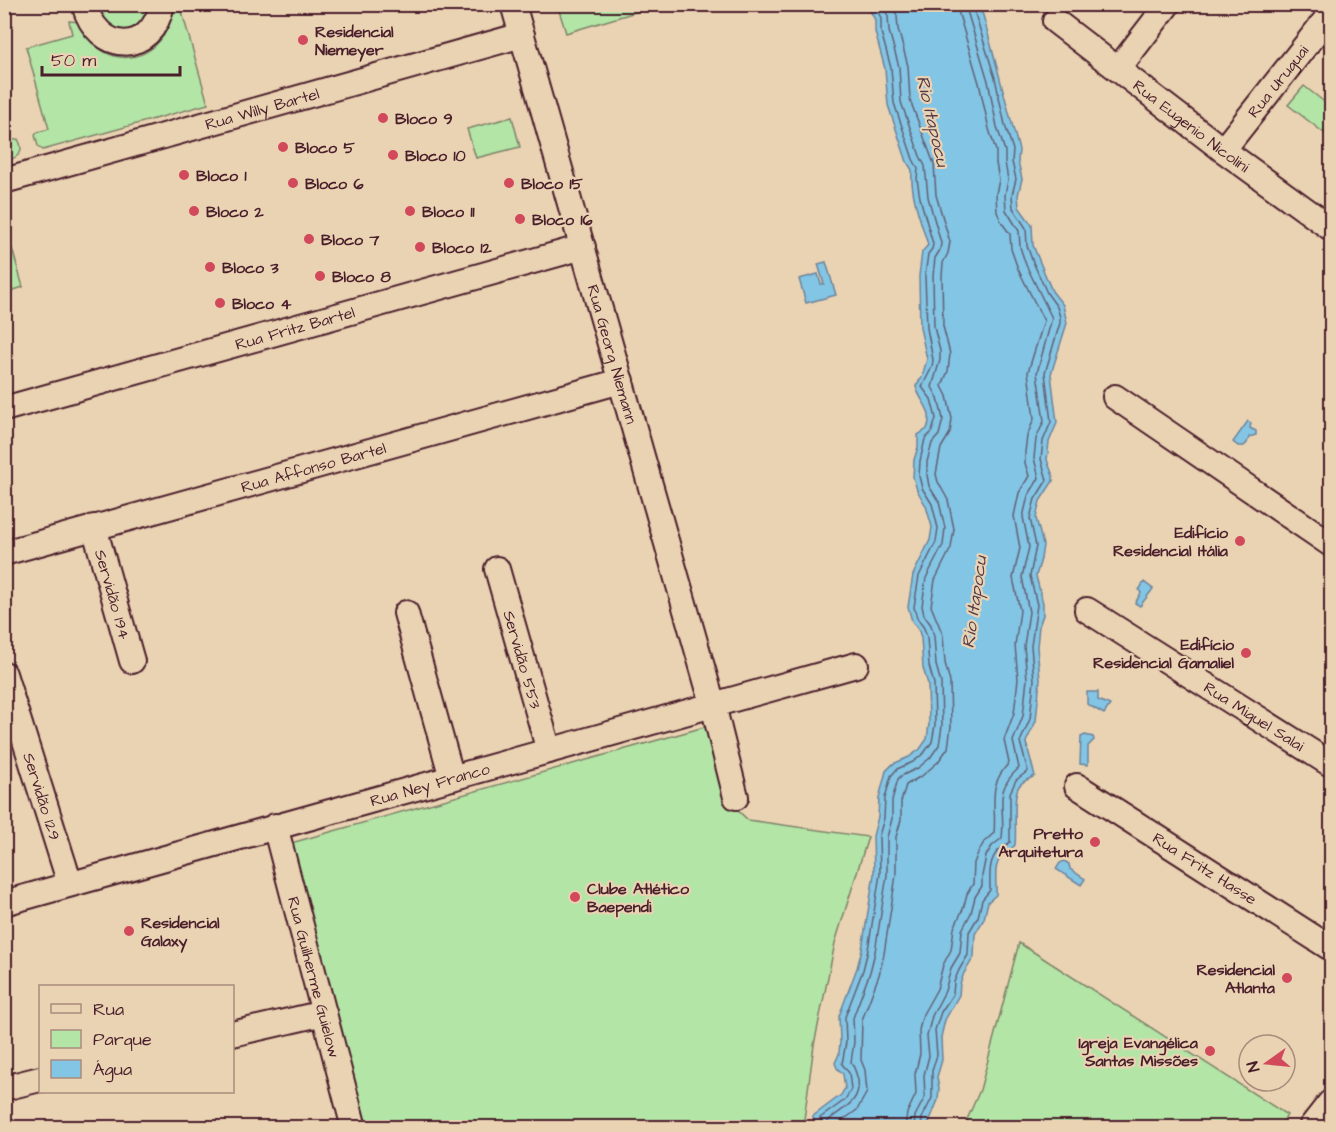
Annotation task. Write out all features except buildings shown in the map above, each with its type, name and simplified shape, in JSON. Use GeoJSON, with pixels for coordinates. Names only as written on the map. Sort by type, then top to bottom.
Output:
{"type":"FeatureCollection","features":[{"type":"Feature","properties":{"kind":"main road"},"geometry":{"type":"LineString","coordinates":[[1314,1128],[1332,1105]]}},
{"type":"Feature","properties":{"kind":"street"},"geometry":{"type":"LineString","coordinates":[[84,4],[92,25],[103,37],[118,42],[134,41],[149,33],[159,19],[162,4]]}},
{"type":"Feature","properties":{"kind":"street","name":"Rua Georg Niemann"},"geometry":{"type":"LineString","coordinates":[[513,4],[713,705],[736,797]]}},
{"type":"Feature","properties":{"kind":"street"},"geometry":{"type":"LineString","coordinates":[[1118,69],[1168,4]]}},
{"type":"Feature","properties":{"kind":"street","name":"Rua Uruguai"},"geometry":{"type":"LineString","coordinates":[[1223,150],[1332,12]]}},
{"type":"Feature","properties":{"kind":"street","name":"Rua Eugenio Nicolini"},"geometry":{"type":"LineString","coordinates":[[1055,21],[1223,150],[1332,229]]}},
{"type":"Feature","properties":{"kind":"street","name":"Rua Willy Bartel"},"geometry":{"type":"LineString","coordinates":[[4,181],[522,35]]}},
{"type":"Feature","properties":{"kind":"street","name":"Rua Fritz Bartel"},"geometry":{"type":"LineString","coordinates":[[4,409],[583,247]]}},
{"type":"Feature","properties":{"kind":"street","name":"Rua Affonso Bartel"},"geometry":{"type":"LineString","coordinates":[[4,553],[621,381]]}},
{"type":"Feature","properties":{"kind":"street"},"geometry":{"type":"LineString","coordinates":[[1115,398],[1332,545]]}},
{"type":"Feature","properties":{"kind":"street","name":"Servidão 194"},"geometry":{"type":"LineString","coordinates":[[94,527],[132,661]]}},
{"type":"Feature","properties":{"kind":"street","name":"Servidão 553"},"geometry":{"type":"LineString","coordinates":[[497,569],[549,751]]}},
{"type":"Feature","properties":{"kind":"street","name":"Rua Miguel Salai"},"geometry":{"type":"LineString","coordinates":[[1087,610],[1332,765]]}},
{"type":"Feature","properties":{"kind":"street"},"geometry":{"type":"LineString","coordinates":[[406,613],[452,778]]}},
{"type":"Feature","properties":{"kind":"street","name":"Rua Ney Franco"},"geometry":{"type":"LineString","coordinates":[[4,903],[856,665]]}},
{"type":"Feature","properties":{"kind":"street","name":"Servidão 129"},"geometry":{"type":"LineString","coordinates":[[4,674],[70,884]]}},
{"type":"Feature","properties":{"kind":"street","name":"Rua Fritz Hasse"},"geometry":{"type":"LineString","coordinates":[[1077,786],[1332,949]]}},
{"type":"Feature","properties":{"kind":"street","name":"Rua Guilherme Guielow"},"geometry":{"type":"LineString","coordinates":[[275,826],[354,1128]]}},
{"type":"Feature","properties":{"kind":"street"},"geometry":{"type":"LineString","coordinates":[[234,1034],[324,1012]]}},
{"type":"Feature","properties":{"kind":"street"},"geometry":{"type":"LineString","coordinates":[[4,1088],[39,1079]]}},
{"type":"Feature","properties":{"kind":"green space"},"geometry":{"type":"Polygon","coordinates":[[[557,4],[659,4],[659,5],[566,33],[557,4]]]}},
{"type":"Feature","properties":{"kind":"green space"},"geometry":{"type":"Polygon","coordinates":[[[94,5],[152,5],[150,15],[131,32],[109,28],[94,5]]]}},
{"type":"Feature","properties":{"kind":"green space"},"geometry":{"type":"Polygon","coordinates":[[[172,5],[180,5],[208,104],[43,150],[38,146],[35,135],[49,129],[26,47],[72,34],[69,21],[80,22],[92,42],[103,51],[116,56],[140,55],[160,41],[171,18],[172,5]]]}},
{"type":"Feature","properties":{"kind":"green space"},"geometry":{"type":"Polygon","coordinates":[[[1304,86],[1331,107],[1331,132],[1328,136],[1288,105],[1304,86]]]}},
{"type":"Feature","properties":{"kind":"green space"},"geometry":{"type":"Polygon","coordinates":[[[512,117],[520,147],[476,158],[467,129],[512,117]]]}},
{"type":"Feature","properties":{"kind":"green space"},"geometry":{"type":"Polygon","coordinates":[[[18,139],[21,151],[5,161],[5,142],[18,139]]]}},
{"type":"Feature","properties":{"kind":"green space"},"geometry":{"type":"Polygon","coordinates":[[[4,220],[23,287],[5,293],[4,293],[4,220]]]}},
{"type":"Feature","properties":{"kind":"green space","name":"Clube Atlético Baependi"},"geometry":{"type":"Polygon","coordinates":[[[708,726],[729,802],[748,820],[868,837],[835,943],[814,1045],[803,1127],[365,1127],[291,843],[708,726]]]}},
{"type":"Feature","properties":{"kind":"green space"},"geometry":{"type":"Polygon","coordinates":[[[1019,943],[1237,1083],[1237,1093],[1253,1093],[1287,1115],[1279,1128],[971,1128],[965,1124],[980,1090],[1019,943]]]}},
{"type":"Feature","properties":{"kind":"water","name":"Rio Itapocu"},"geometry":{"type":"Polygon","coordinates":[[[867,5],[977,5],[983,15],[1019,150],[1018,161],[1022,179],[1018,195],[1019,207],[1032,225],[1033,245],[1052,291],[1063,305],[1067,323],[1051,374],[1057,423],[1049,442],[1047,460],[1053,481],[1040,501],[1036,518],[1043,545],[1036,576],[1043,603],[1043,615],[1039,626],[1037,647],[1040,679],[1036,721],[1026,742],[1035,776],[1022,783],[1017,791],[1015,845],[1003,855],[997,864],[996,895],[988,902],[984,919],[975,934],[974,957],[964,973],[959,995],[945,1020],[941,1037],[942,1060],[937,1077],[938,1100],[927,1127],[814,1128],[813,1116],[841,1095],[845,1088],[843,1074],[835,1063],[839,1054],[839,1016],[862,949],[874,874],[873,836],[886,771],[893,764],[920,749],[927,739],[929,724],[928,684],[923,668],[921,638],[908,607],[913,575],[930,540],[932,527],[926,506],[913,477],[918,435],[927,429],[929,422],[928,411],[916,386],[922,377],[927,359],[920,328],[919,276],[922,252],[928,245],[914,198],[912,170],[907,162],[888,105],[885,69],[875,32],[875,20],[867,5]]]}},
{"type":"Feature","properties":{"kind":"water"},"geometry":{"type":"Polygon","coordinates":[[[826,262],[836,295],[806,303],[799,279],[818,274],[821,284],[824,284],[818,264],[826,262]]]}},
{"type":"Feature","properties":{"kind":"water"},"geometry":{"type":"Polygon","coordinates":[[[1248,421],[1251,423],[1250,428],[1256,431],[1256,435],[1249,437],[1244,446],[1238,446],[1233,442],[1248,421]]]}},
{"type":"Feature","properties":{"kind":"water"},"geometry":{"type":"Polygon","coordinates":[[[1144,582],[1153,589],[1140,606],[1135,603],[1144,582]]]}},
{"type":"Feature","properties":{"kind":"water"},"geometry":{"type":"Polygon","coordinates":[[[1087,692],[1098,692],[1098,700],[1110,705],[1104,714],[1087,704],[1087,692]]]}},
{"type":"Feature","properties":{"kind":"water"},"geometry":{"type":"Polygon","coordinates":[[[1085,735],[1093,737],[1094,740],[1088,746],[1088,765],[1080,764],[1081,737],[1085,735]]]}},
{"type":"Feature","properties":{"kind":"water"},"geometry":{"type":"Polygon","coordinates":[[[1064,861],[1069,864],[1070,869],[1085,879],[1081,885],[1056,869],[1064,861]]]}},
{"type":"Feature","properties":{"kind":"place","name":"Residencial Niemeyer"},"geometry":{"type":"Point","coordinates":[303,40]}},
{"type":"Feature","properties":{"kind":"place","name":"Bloco 9"},"geometry":{"type":"Point","coordinates":[383,118]}},
{"type":"Feature","properties":{"kind":"place","name":"Bloco 5"},"geometry":{"type":"Point","coordinates":[283,147]}},
{"type":"Feature","properties":{"kind":"place","name":"Bloco 10"},"geometry":{"type":"Point","coordinates":[393,155]}},
{"type":"Feature","properties":{"kind":"place","name":"Bloco 1"},"geometry":{"type":"Point","coordinates":[184,175]}},
{"type":"Feature","properties":{"kind":"place","name":"Bloco 6"},"geometry":{"type":"Point","coordinates":[293,183]}},
{"type":"Feature","properties":{"kind":"place","name":"Bloco 15"},"geometry":{"type":"Point","coordinates":[509,183]}},
{"type":"Feature","properties":{"kind":"place","name":"Bloco 2"},"geometry":{"type":"Point","coordinates":[194,211]}},
{"type":"Feature","properties":{"kind":"place","name":"Bloco 11"},"geometry":{"type":"Point","coordinates":[410,211]}},
{"type":"Feature","properties":{"kind":"place","name":"Bloco 16"},"geometry":{"type":"Point","coordinates":[520,219]}},
{"type":"Feature","properties":{"kind":"place","name":"Bloco 7"},"geometry":{"type":"Point","coordinates":[309,239]}},
{"type":"Feature","properties":{"kind":"place","name":"Bloco 12"},"geometry":{"type":"Point","coordinates":[420,247]}},
{"type":"Feature","properties":{"kind":"place","name":"Bloco 3"},"geometry":{"type":"Point","coordinates":[210,267]}},
{"type":"Feature","properties":{"kind":"place","name":"Bloco 8"},"geometry":{"type":"Point","coordinates":[320,276]}},
{"type":"Feature","properties":{"kind":"place","name":"Bloco 4"},"geometry":{"type":"Point","coordinates":[220,303]}},
{"type":"Feature","properties":{"kind":"place","name":"Edifício Residencial Itália"},"geometry":{"type":"Point","coordinates":[1240,541]}},
{"type":"Feature","properties":{"kind":"place","name":"Edifício Residencial Gamaliel"},"geometry":{"type":"Point","coordinates":[1246,653]}},
{"type":"Feature","properties":{"kind":"place","name":"Pretto Arquitetura"},"geometry":{"type":"Point","coordinates":[1095,842]}},
{"type":"Feature","properties":{"kind":"place","name":"Clube Atlético Baependi"},"geometry":{"type":"Point","coordinates":[575,897]}},
{"type":"Feature","properties":{"kind":"place","name":"Residencial Galaxy"},"geometry":{"type":"Point","coordinates":[129,931]}},
{"type":"Feature","properties":{"kind":"place","name":"Residencial Atlanta"},"geometry":{"type":"Point","coordinates":[1287,978]}},
{"type":"Feature","properties":{"kind":"place","name":"Igreja Evangélica Santas Missões"},"geometry":{"type":"Point","coordinates":[1210,1051]}}]}
